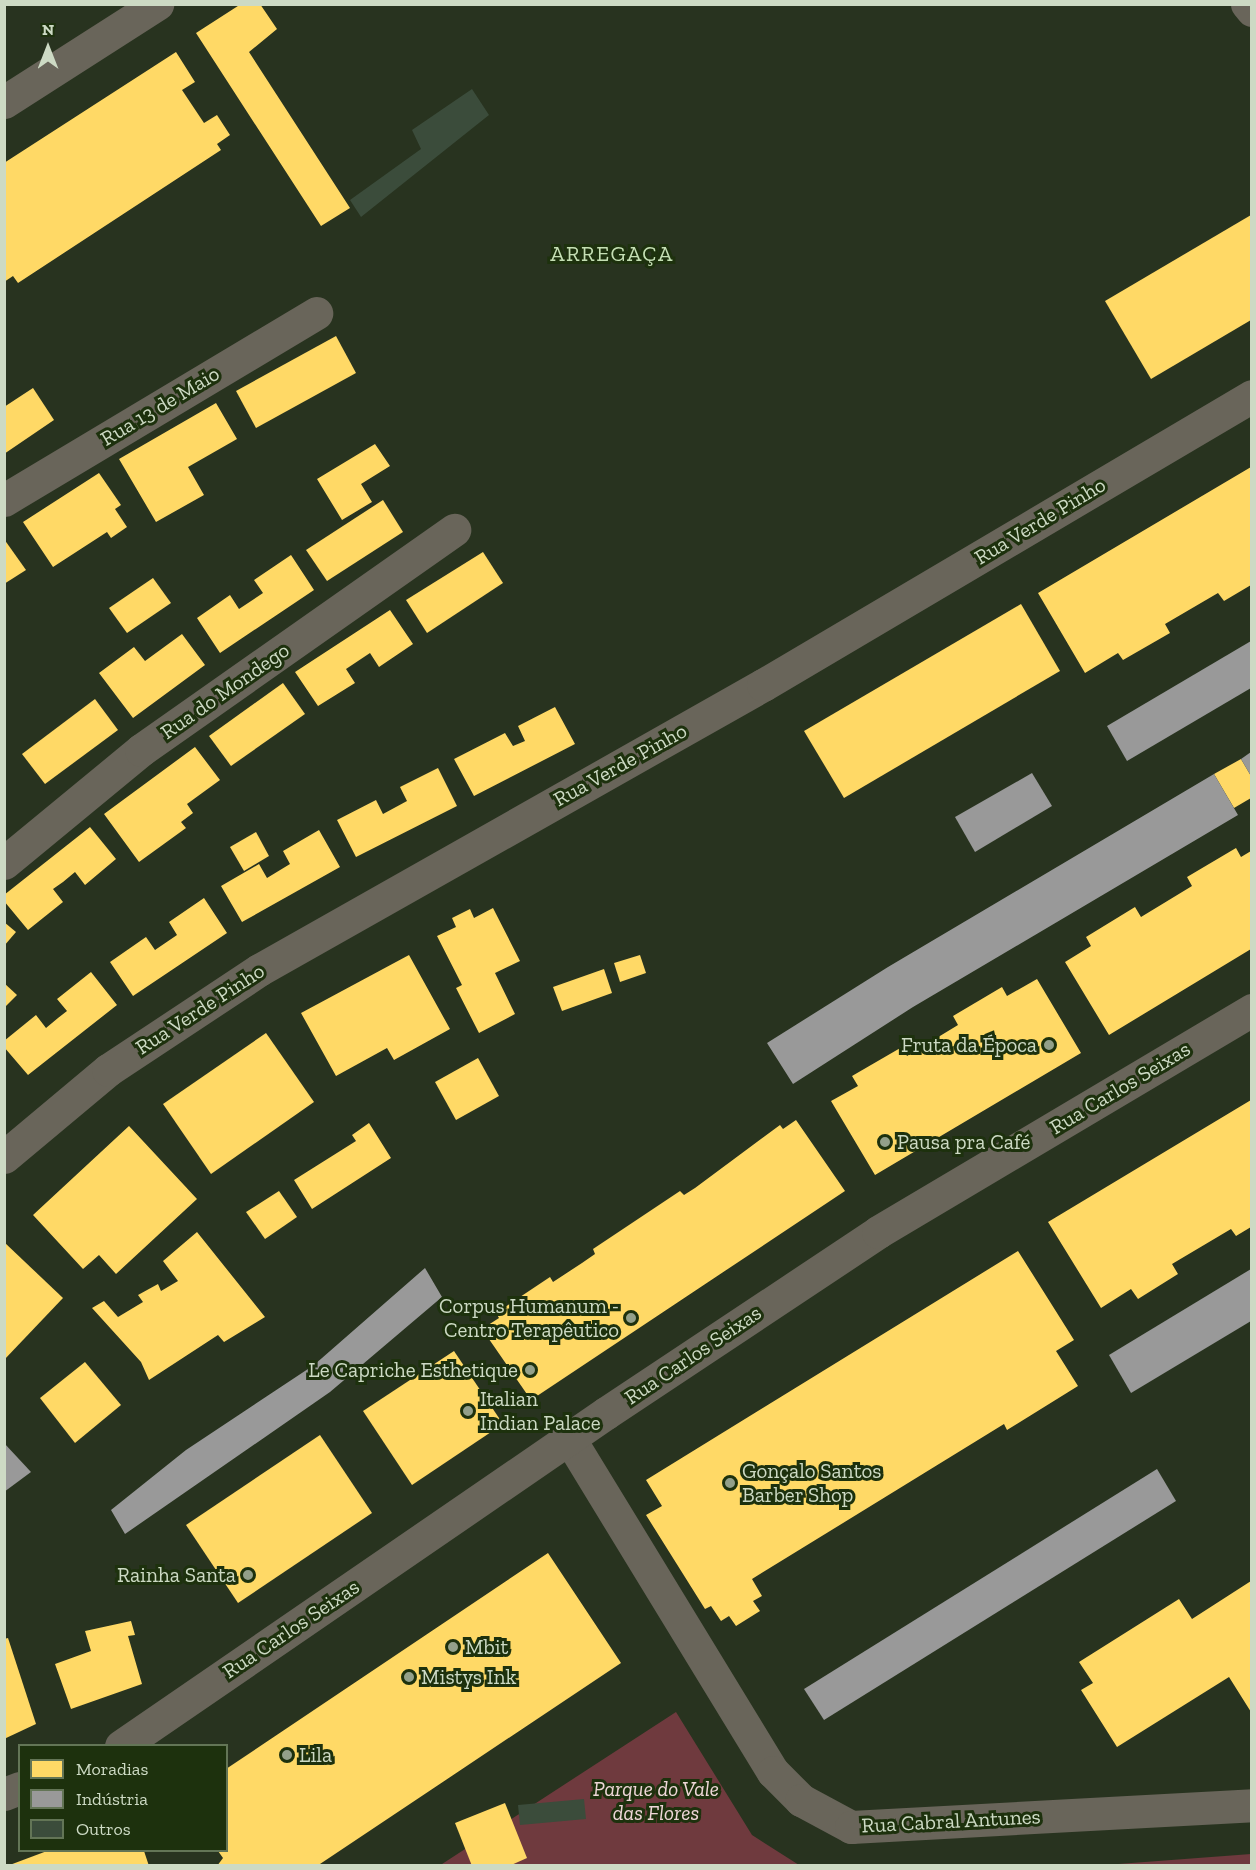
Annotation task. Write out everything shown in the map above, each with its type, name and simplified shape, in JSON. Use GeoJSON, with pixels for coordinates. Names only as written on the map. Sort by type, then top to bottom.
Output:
{"type":"FeatureCollection","features":[{"type":"Feature","properties":{"kind":"street"},"geometry":{"type":"LineString","coordinates":[[4,102],[157,4]]}},
{"type":"Feature","properties":{"kind":"street"},"geometry":{"type":"LineString","coordinates":[[1247,4],[1251,10]]}},
{"type":"Feature","properties":{"kind":"street","name":"Rua 13 de Maio"},"geometry":{"type":"LineString","coordinates":[[4,500],[316,313]]}},
{"type":"Feature","properties":{"kind":"street","name":"Rua Verde Pinho"},"geometry":{"type":"LineString","coordinates":[[4,1157],[108,1071],[258,970],[763,685],[1251,396]]}},
{"type":"Feature","properties":{"kind":"street","name":"Rua do Mondego"},"geometry":{"type":"LineString","coordinates":[[4,863],[141,750],[454,530]]}},
{"type":"Feature","properties":{"kind":"street","name":"Rua Carlos Seixas"},"geometry":{"type":"LineString","coordinates":[[124,1744],[568,1438],[878,1232],[1251,1010]]}},
{"type":"Feature","properties":{"kind":"street","name":"Rua Cabral Antunes"},"geometry":{"type":"LineString","coordinates":[[568,1438],[773,1772],[801,1800],[850,1827],[1251,1805]]}},
{"type":"Feature","properties":{"kind":"green space","name":"Parque do Vale das Flores"},"geometry":{"type":"Polygon","coordinates":[[[676,1712],[752,1835],[799,1865],[439,1866],[676,1712]]]}},
{"type":"Feature","properties":{"kind":"green space"},"geometry":{"type":"Polygon","coordinates":[[[1251,1854],[1251,1865],[1105,1865],[1251,1854]]]}},
{"type":"Feature","properties":{"kind":"building: Moradias"},"geometry":{"type":"Polygon","coordinates":[[[241,4],[260,4],[277,29],[249,52],[350,208],[321,226],[196,33],[241,4]]]}},
{"type":"Feature","properties":{"kind":"building: Moradias"},"geometry":{"type":"Polygon","coordinates":[[[176,52],[195,82],[182,90],[204,123],[217,115],[230,135],[217,144],[221,150],[18,283],[13,276],[4,282],[4,163],[176,52]]]}},
{"type":"Feature","properties":{"kind":"building: Moradias"},"geometry":{"type":"Polygon","coordinates":[[[1251,215],[1251,320],[1151,379],[1105,301],[1251,215]]]}},
{"type":"Feature","properties":{"kind":"building: Moradias"},"geometry":{"type":"Polygon","coordinates":[[[336,336],[356,373],[256,428],[236,391],[336,336]]]}},
{"type":"Feature","properties":{"kind":"building: Moradias"},"geometry":{"type":"Polygon","coordinates":[[[33,388],[54,420],[4,454],[4,407],[33,388]]]}},
{"type":"Feature","properties":{"kind":"building: Moradias"},"geometry":{"type":"Polygon","coordinates":[[[216,403],[237,439],[188,467],[204,495],[156,522],[119,459],[216,403]]]}},
{"type":"Feature","properties":{"kind":"building: Moradias"},"geometry":{"type":"Polygon","coordinates":[[[375,444],[390,466],[361,484],[372,502],[342,520],[317,479],[375,444]]]}},
{"type":"Feature","properties":{"kind":"building: Moradias"},"geometry":{"type":"Polygon","coordinates":[[[1251,467],[1251,585],[1224,601],[1218,593],[1165,624],[1170,633],[1123,660],[1118,653],[1085,673],[1038,593],[1251,467]]]}},
{"type":"Feature","properties":{"kind":"building: Moradias"},"geometry":{"type":"Polygon","coordinates":[[[99,473],[121,505],[115,509],[127,527],[111,538],[107,532],[53,567],[23,522],[99,473]]]}},
{"type":"Feature","properties":{"kind":"building: Moradias"},"geometry":{"type":"Polygon","coordinates":[[[383,500],[403,532],[327,581],[306,550],[383,500]]]}},
{"type":"Feature","properties":{"kind":"building: Moradias"},"geometry":{"type":"Polygon","coordinates":[[[4,539],[26,570],[4,584],[4,539]]]}},
{"type":"Feature","properties":{"kind":"building: Moradias"},"geometry":{"type":"Polygon","coordinates":[[[483,552],[503,583],[427,633],[406,600],[483,552]]]}},
{"type":"Feature","properties":{"kind":"building: Moradias"},"geometry":{"type":"Polygon","coordinates":[[[291,555],[314,590],[220,653],[197,618],[230,595],[239,609],[263,593],[254,580],[291,555]]]}},
{"type":"Feature","properties":{"kind":"building: Moradias"},"geometry":{"type":"Polygon","coordinates":[[[153,578],[171,603],[127,633],[109,608],[153,578]]]}},
{"type":"Feature","properties":{"kind":"building: Moradias"},"geometry":{"type":"Polygon","coordinates":[[[1021,604],[1060,671],[844,798],[804,731],[1021,604]]]}},
{"type":"Feature","properties":{"kind":"building: Moradias"},"geometry":{"type":"Polygon","coordinates":[[[390,610],[413,644],[379,667],[370,653],[346,669],[355,683],[318,706],[295,672],[390,610]]]}},
{"type":"Feature","properties":{"kind":"building: Moradias"},"geometry":{"type":"Polygon","coordinates":[[[182,634],[205,665],[133,718],[99,673],[134,647],[145,661],[182,634]]]}},
{"type":"Feature","properties":{"kind":"building: Moradias"},"geometry":{"type":"Polygon","coordinates":[[[283,683],[305,714],[231,766],[209,736],[283,683]]]}},
{"type":"Feature","properties":{"kind":"building: Moradias"},"geometry":{"type":"Polygon","coordinates":[[[95,699],[118,730],[45,784],[22,754],[95,699]]]}},
{"type":"Feature","properties":{"kind":"building: Moradias"},"geometry":{"type":"Polygon","coordinates":[[[555,707],[575,744],[474,796],[454,759],[505,733],[513,746],[525,741],[518,726],[555,707]]]}},
{"type":"Feature","properties":{"kind":"building: Moradias"},"geometry":{"type":"Polygon","coordinates":[[[195,747],[220,780],[187,804],[193,813],[181,822],[186,828],[139,862],[104,814],[195,747]]]}},
{"type":"Feature","properties":{"kind":"building: Moradias"},"geometry":{"type":"Polygon","coordinates":[[[1241,759],[1251,776],[1251,798],[1234,808],[1214,774],[1241,759]]]}},
{"type":"Feature","properties":{"kind":"building: Moradias"},"geometry":{"type":"Polygon","coordinates":[[[438,768],[457,806],[356,857],[337,820],[376,800],[383,814],[407,801],[400,787],[438,768]]]}},
{"type":"Feature","properties":{"kind":"building: Moradias"},"geometry":{"type":"Polygon","coordinates":[[[90,827],[116,859],[85,885],[75,872],[53,889],[63,902],[28,930],[4,901],[4,895],[90,827]]]}},
{"type":"Feature","properties":{"kind":"building: Moradias"},"geometry":{"type":"Polygon","coordinates":[[[319,830],[340,867],[242,922],[221,886],[259,864],[267,878],[290,864],[283,851],[319,830]]]}},
{"type":"Feature","properties":{"kind":"building: Moradias"},"geometry":{"type":"Polygon","coordinates":[[[256,832],[269,856],[244,871],[230,847],[256,832]]]}},
{"type":"Feature","properties":{"kind":"building: Moradias"},"geometry":{"type":"Polygon","coordinates":[[[1236,848],[1241,857],[1251,851],[1251,949],[1109,1035],[1065,962],[1091,946],[1086,937],[1135,907],[1141,917],[1192,886],[1187,877],[1236,848]]]}},
{"type":"Feature","properties":{"kind":"building: Moradias"},"geometry":{"type":"Polygon","coordinates":[[[204,898],[227,933],[133,996],[110,962],[146,937],[155,950],[177,935],[169,922],[204,898]]]}},
{"type":"Feature","properties":{"kind":"building: Moradias"},"geometry":{"type":"Polygon","coordinates":[[[493,908],[520,961],[495,973],[515,1014],[479,1033],[456,988],[462,985],[437,936],[456,927],[452,918],[470,909],[474,918],[493,908]]]}},
{"type":"Feature","properties":{"kind":"building: Moradias"},"geometry":{"type":"Polygon","coordinates":[[[4,922],[16,932],[4,946],[4,922]]]}},
{"type":"Feature","properties":{"kind":"building: Moradias"},"geometry":{"type":"Polygon","coordinates":[[[409,955],[450,1029],[394,1060],[387,1048],[336,1076],[301,1013],[409,955]]]}},
{"type":"Feature","properties":{"kind":"building: Moradias"},"geometry":{"type":"Polygon","coordinates":[[[640,955],[646,973],[620,982],[614,963],[640,955]]]}},
{"type":"Feature","properties":{"kind":"building: Moradias"},"geometry":{"type":"Polygon","coordinates":[[[604,969],[612,993],[562,1011],[553,987],[604,969]]]}},
{"type":"Feature","properties":{"kind":"building: Moradias"},"geometry":{"type":"Polygon","coordinates":[[[91,972],[117,1005],[28,1075],[4,1047],[4,1041],[36,1015],[46,1028],[67,1011],[57,999],[91,972]]]}},
{"type":"Feature","properties":{"kind":"building: Moradias"},"geometry":{"type":"Polygon","coordinates":[[[1037,979],[1081,1053],[875,1175],[831,1101],[858,1086],[852,1076],[902,1047],[907,1056],[958,1025],[953,1016],[1002,987],[1007,996],[1037,979]]]}},
{"type":"Feature","properties":{"kind":"building: Moradias"},"geometry":{"type":"Polygon","coordinates":[[[4,983],[17,995],[4,1008],[4,983]]]}},
{"type":"Feature","properties":{"kind":"building: Moradias"},"geometry":{"type":"Polygon","coordinates":[[[266,1033],[314,1102],[211,1174],[163,1104],[266,1033]]]}},
{"type":"Feature","properties":{"kind":"building: Moradias"},"geometry":{"type":"Polygon","coordinates":[[[478,1058],[499,1096],[456,1120],[435,1082],[478,1058]]]}},
{"type":"Feature","properties":{"kind":"building: Moradias"},"geometry":{"type":"Polygon","coordinates":[[[1251,1100],[1251,1227],[1236,1236],[1231,1229],[1172,1264],[1178,1274],[1138,1299],[1131,1289],[1101,1308],[1048,1222],[1251,1100]]]}},
{"type":"Feature","properties":{"kind":"building: Moradias"},"geometry":{"type":"Polygon","coordinates":[[[796,1120],[845,1191],[531,1400],[482,1329],[499,1318],[496,1313],[550,1277],[553,1282],[595,1254],[593,1249],[680,1191],[684,1195],[780,1125],[783,1129],[796,1120]]]}},
{"type":"Feature","properties":{"kind":"building: Moradias"},"geometry":{"type":"Polygon","coordinates":[[[369,1123],[391,1158],[312,1209],[294,1180],[356,1141],[352,1135],[369,1123]]]}},
{"type":"Feature","properties":{"kind":"building: Moradias"},"geometry":{"type":"Polygon","coordinates":[[[129,1126],[197,1199],[116,1274],[99,1255],[83,1269],[33,1215],[129,1126]]]}},
{"type":"Feature","properties":{"kind":"building: Moradias"},"geometry":{"type":"Polygon","coordinates":[[[279,1191],[297,1217],[265,1239],[246,1212],[279,1191]]]}},
{"type":"Feature","properties":{"kind":"building: Moradias"},"geometry":{"type":"Polygon","coordinates":[[[197,1232],[265,1317],[224,1342],[218,1335],[149,1380],[141,1362],[92,1308],[104,1301],[118,1317],[143,1302],[138,1295],[158,1284],[161,1291],[178,1281],[163,1261],[197,1232]]]}},
{"type":"Feature","properties":{"kind":"building: Moradias"},"geometry":{"type":"Polygon","coordinates":[[[4,1242],[63,1298],[4,1360],[4,1242]]]}},
{"type":"Feature","properties":{"kind":"building: Moradias"},"geometry":{"type":"Polygon","coordinates":[[[1018,1251],[1074,1340],[1056,1351],[1078,1386],[1007,1430],[1004,1424],[752,1579],[762,1596],[753,1601],[760,1611],[736,1626],[729,1616],[721,1621],[711,1606],[705,1609],[646,1515],[662,1506],[646,1480],[1018,1251]]]}},
{"type":"Feature","properties":{"kind":"building: Moradias"},"geometry":{"type":"Polygon","coordinates":[[[454,1351],[503,1424],[412,1485],[363,1411],[454,1351]]]}},
{"type":"Feature","properties":{"kind":"building: Moradias"},"geometry":{"type":"Polygon","coordinates":[[[85,1362],[121,1405],[75,1443],[40,1398],[85,1362]]]}},
{"type":"Feature","properties":{"kind":"building: Moradias"},"geometry":{"type":"Polygon","coordinates":[[[320,1435],[372,1513],[238,1603],[186,1525],[320,1435]]]}},
{"type":"Feature","properties":{"kind":"building: Moradias"},"geometry":{"type":"Polygon","coordinates":[[[548,1553],[621,1663],[317,1866],[217,1866],[223,1858],[219,1852],[228,1852],[228,1768],[548,1553]]]}},
{"type":"Feature","properties":{"kind":"building: Moradias"},"geometry":{"type":"Polygon","coordinates":[[[1251,1581],[1251,1712],[1229,1677],[1117,1747],[1081,1690],[1093,1683],[1079,1662],[1179,1599],[1192,1619],[1251,1581]]]}},
{"type":"Feature","properties":{"kind":"building: Moradias"},"geometry":{"type":"Polygon","coordinates":[[[131,1621],[135,1635],[128,1636],[142,1684],[71,1709],[55,1664],[91,1651],[85,1631],[131,1621]]]}},
{"type":"Feature","properties":{"kind":"building: Moradias"},"geometry":{"type":"Polygon","coordinates":[[[8,1638],[36,1724],[4,1739],[4,1639],[8,1638]]]}},
{"type":"Feature","properties":{"kind":"building: Moradias"},"geometry":{"type":"Polygon","coordinates":[[[505,1803],[527,1858],[509,1866],[472,1866],[455,1823],[505,1803]]]}},
{"type":"Feature","properties":{"kind":"building: Moradias"},"geometry":{"type":"Polygon","coordinates":[[[44,1852],[144,1852],[149,1866],[7,1866],[44,1852]]]}},
{"type":"Feature","properties":{"kind":"building: Indústria"},"geometry":{"type":"Polygon","coordinates":[[[1251,641],[1251,688],[1127,761],[1107,726],[1251,641]]]}},
{"type":"Feature","properties":{"kind":"building: Indústria"},"geometry":{"type":"Polygon","coordinates":[[[1251,752],[1251,776],[1241,759],[1251,752]]]}},
{"type":"Feature","properties":{"kind":"building: Indústria"},"geometry":{"type":"Polygon","coordinates":[[[1032,773],[1052,806],[975,852],[955,817],[1032,773]]]}},
{"type":"Feature","properties":{"kind":"building: Indústria"},"geometry":{"type":"Polygon","coordinates":[[[1214,774],[1238,815],[913,1007],[793,1084],[767,1043],[888,967],[1214,774]]]}},
{"type":"Feature","properties":{"kind":"building: Indústria"},"geometry":{"type":"Polygon","coordinates":[[[425,1268],[442,1297],[330,1392],[125,1534],[111,1510],[186,1450],[314,1365],[425,1268]]]}},
{"type":"Feature","properties":{"kind":"building: Indústria"},"geometry":{"type":"Polygon","coordinates":[[[1251,1269],[1251,1321],[1131,1393],[1109,1355],[1251,1269]]]}},
{"type":"Feature","properties":{"kind":"building: Indústria"},"geometry":{"type":"Polygon","coordinates":[[[4,1443],[31,1472],[4,1492],[4,1443]]]}},
{"type":"Feature","properties":{"kind":"building: Indústria"},"geometry":{"type":"Polygon","coordinates":[[[1157,1469],[1176,1501],[824,1720],[804,1689],[1157,1469]]]}},
{"type":"Feature","properties":{"kind":"building: Outros"},"geometry":{"type":"Polygon","coordinates":[[[472,89],[489,115],[361,217],[350,200],[421,149],[412,130],[472,89]]]}},
{"type":"Feature","properties":{"kind":"building: Outros"},"geometry":{"type":"Polygon","coordinates":[[[584,1799],[586,1819],[520,1825],[518,1805],[584,1799]]]}},
{"type":"Feature","properties":{"kind":"place","name":"Fruta da Época"},"geometry":{"type":"Point","coordinates":[1049,1045]}},
{"type":"Feature","properties":{"kind":"place","name":"Pausa pra Café"},"geometry":{"type":"Point","coordinates":[885,1142]}},
{"type":"Feature","properties":{"kind":"place","name":"Corpus Humanum - Centro Terapêutico"},"geometry":{"type":"Point","coordinates":[631,1318]}},
{"type":"Feature","properties":{"kind":"place","name":"Le Capriche Esthetique"},"geometry":{"type":"Point","coordinates":[530,1370]}},
{"type":"Feature","properties":{"kind":"place","name":"Italian Indian Palace"},"geometry":{"type":"Point","coordinates":[468,1411]}},
{"type":"Feature","properties":{"kind":"place","name":"Gonçalo Santos Barber Shop"},"geometry":{"type":"Point","coordinates":[730,1483]}},
{"type":"Feature","properties":{"kind":"place","name":"Rainha Santa"},"geometry":{"type":"Point","coordinates":[248,1575]}},
{"type":"Feature","properties":{"kind":"place","name":"Mbit"},"geometry":{"type":"Point","coordinates":[453,1647]}},
{"type":"Feature","properties":{"kind":"place","name":"Mistys Ink"},"geometry":{"type":"Point","coordinates":[409,1677]}},
{"type":"Feature","properties":{"kind":"place","name":"Lila"},"geometry":{"type":"Point","coordinates":[287,1755]}},
{"type":"Feature","properties":{"kind":"district","name":"ARREGAÇA"},"geometry":{"type":"Point","coordinates":[612,254]}}]}
